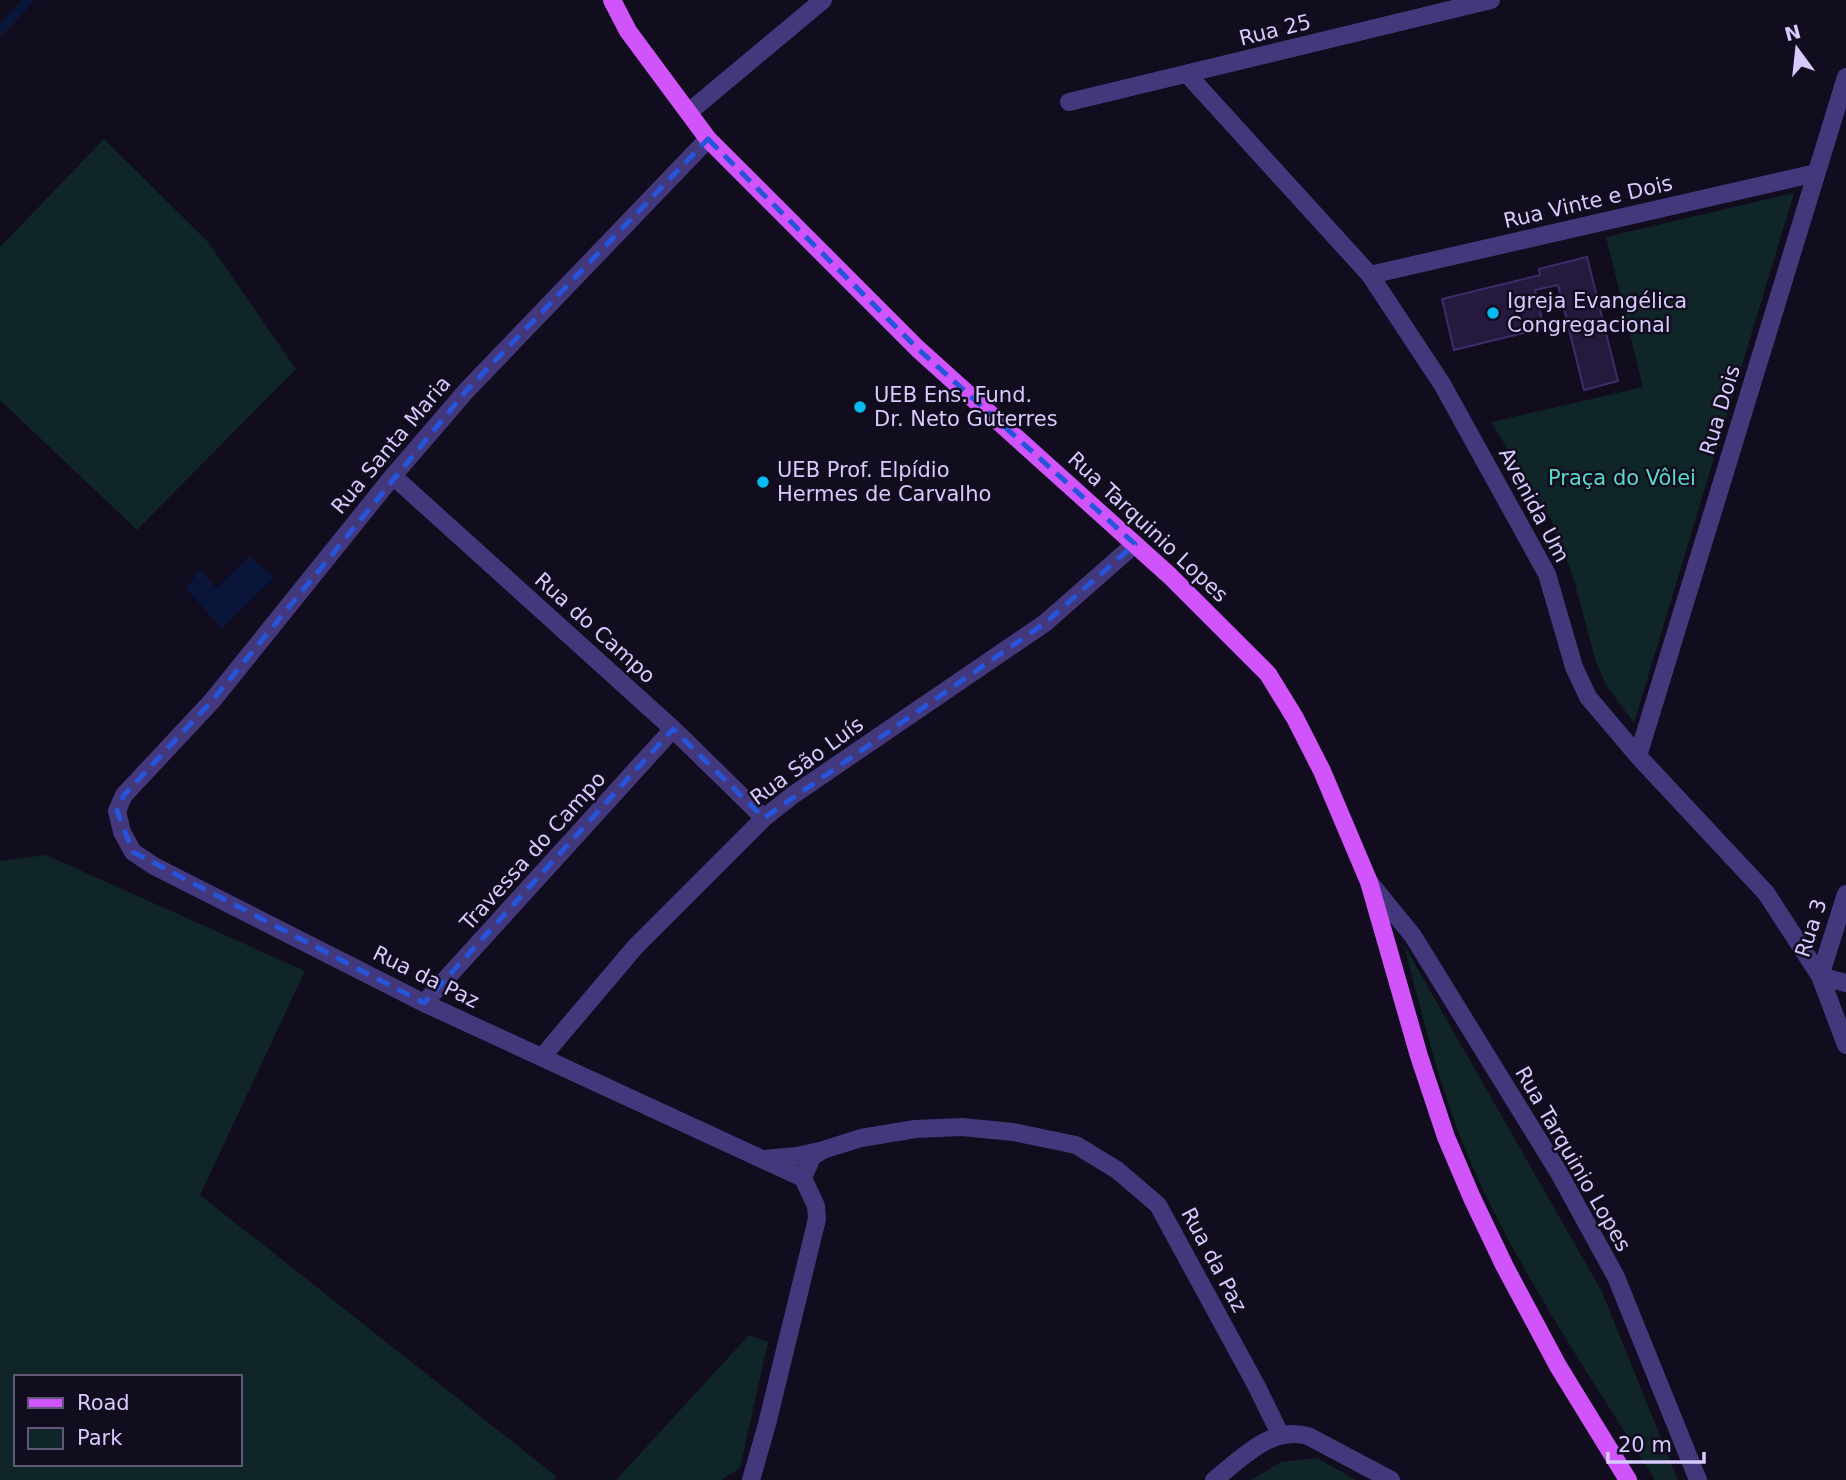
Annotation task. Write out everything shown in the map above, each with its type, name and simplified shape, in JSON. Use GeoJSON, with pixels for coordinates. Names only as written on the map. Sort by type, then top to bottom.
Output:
{"type":"FeatureCollection","features":[{"type":"Feature","properties":{"kind":"main road","name":"Rua Tarquinio Lopes"},"geometry":{"type":"LineString","coordinates":[[612,0],[628,31],[708,139],[918,348],[1206,610],[1268,674],[1296,718],[1322,771],[1369,882],[1419,1056],[1446,1137],[1472,1198],[1558,1366],[1628,1480]]}},
{"type":"Feature","properties":{"kind":"street"},"geometry":{"type":"LineString","coordinates":[[689,113],[823,0]]}},
{"type":"Feature","properties":{"kind":"street","name":"Rua 25"},"geometry":{"type":"LineString","coordinates":[[1069,102],[1491,0]]}},
{"type":"Feature","properties":{"kind":"street","name":"Avenida Um"},"geometry":{"type":"LineString","coordinates":[[1188,75],[1370,275],[1442,384],[1547,573],[1574,667],[1588,697],[1638,756],[1766,893],[1820,976],[1846,1045]]}},
{"type":"Feature","properties":{"kind":"street","name":"Rua Dois"},"geometry":{"type":"LineString","coordinates":[[1638,756],[1846,76]]}},
{"type":"Feature","properties":{"kind":"street","name":"Rua Santa Maria"},"geometry":{"type":"LineString","coordinates":[[124,794],[212,701],[466,391],[708,139]]}},
{"type":"Feature","properties":{"kind":"street","name":"Rua Vinte e Dois"},"geometry":{"type":"LineString","coordinates":[[1370,275],[1816,173]]}},
{"type":"Feature","properties":{"kind":"street","name":"Rua do Campo"},"geometry":{"type":"LineString","coordinates":[[393,477],[673,729],[764,818]]}},
{"type":"Feature","properties":{"kind":"street","name":"Rua São Luís"},"geometry":{"type":"LineString","coordinates":[[542,1057],[636,946],[764,818],[1045,623],[1135,544]]}},
{"type":"Feature","properties":{"kind":"street","name":"Travessa do Campo"},"geometry":{"type":"LineString","coordinates":[[424,1003],[673,729]]}},
{"type":"Feature","properties":{"kind":"street","name":"Rua da Paz"},"geometry":{"type":"LineString","coordinates":[[124,794],[117,811],[122,832],[133,852],[153,866],[424,1003],[803,1178]]}},
{"type":"Feature","properties":{"kind":"street","name":"Rua Tarquinio Lopes"},"geometry":{"type":"LineString","coordinates":[[1369,882],[1413,936],[1559,1173],[1610,1266],[1698,1480]]}},
{"type":"Feature","properties":{"kind":"street","name":"Rua 3"},"geometry":{"type":"LineString","coordinates":[[1820,976],[1846,894]]}},
{"type":"Feature","properties":{"kind":"street"},"geometry":{"type":"LineString","coordinates":[[1820,976],[1846,984]]}},
{"type":"Feature","properties":{"kind":"street","name":"Rua da Paz"},"geometry":{"type":"LineString","coordinates":[[761,1159],[797,1156],[861,1138],[915,1129],[962,1127],[1013,1132],[1076,1145],[1117,1170],[1158,1205],[1280,1434]]}},
{"type":"Feature","properties":{"kind":"street"},"geometry":{"type":"LineString","coordinates":[[751,1480],[817,1219],[816,1206],[803,1178],[812,1157],[823,1150]]}},
{"type":"Feature","properties":{"kind":"street"},"geometry":{"type":"LineString","coordinates":[[1214,1480],[1261,1444],[1280,1434],[1294,1432],[1308,1436],[1391,1480]]}},
{"type":"Feature","properties":{"kind":"highlighted area"},"geometry":{"type":"Polygon","coordinates":[[[708,139],[918,349],[1135,544],[1045,623],[764,818],[673,729],[424,1003],[133,852],[117,811],[124,795],[212,701],[466,391],[708,139]]]}},
{"type":"Feature","properties":{"kind":"green space"},"geometry":{"type":"Polygon","coordinates":[[[104,139],[208,242],[296,369],[137,530],[0,400],[0,247],[104,139]]]}},
{"type":"Feature","properties":{"kind":"green space","name":"Praça do Vôlei"},"geometry":{"type":"Polygon","coordinates":[[[1794,193],[1634,723],[1606,685],[1596,662],[1573,577],[1552,521],[1491,422],[1643,387],[1606,237],[1794,193]]]}},
{"type":"Feature","properties":{"kind":"green space"},"geometry":{"type":"Polygon","coordinates":[[[46,855],[305,971],[200,1195],[556,1476],[555,1480],[0,1480],[0,861],[46,855]]]}},
{"type":"Feature","properties":{"kind":"green space"},"geometry":{"type":"Polygon","coordinates":[[[1404,945],[1602,1292],[1678,1480],[1655,1480],[1557,1325],[1490,1205],[1471,1163],[1433,1056],[1404,945]]]}},
{"type":"Feature","properties":{"kind":"green space"},"geometry":{"type":"Polygon","coordinates":[[[749,1335],[768,1342],[740,1468],[721,1480],[616,1480],[749,1335]]]}},
{"type":"Feature","properties":{"kind":"green space"},"geometry":{"type":"Polygon","coordinates":[[[1317,1458],[1356,1480],[1251,1480],[1281,1462],[1317,1458]]]}},
{"type":"Feature","properties":{"kind":"water"},"geometry":{"type":"Polygon","coordinates":[[[250,556],[274,578],[222,628],[186,589],[200,569],[216,588],[250,556]]]}},
{"type":"Feature","properties":{"kind":"building","name":"Igreja Evangélica Congregacional"},"geometry":{"type":"Polygon","coordinates":[[[1587,257],[1618,381],[1584,390],[1558,285],[1535,290],[1544,328],[1454,350],[1442,299],[1540,275],[1539,269],[1587,257]]]}},
{"type":"Feature","properties":{"kind":"waterway"},"geometry":{"type":"LineString","coordinates":[[0,30],[29,0]]}},
{"type":"Feature","properties":{"kind":"place","name":"Igreja Evangélica Congregacional"},"geometry":{"type":"Point","coordinates":[1493,313]}},
{"type":"Feature","properties":{"kind":"place","name":"UEB Ens. Fund. Dr. Neto Guterres"},"geometry":{"type":"Point","coordinates":[860,407]}},
{"type":"Feature","properties":{"kind":"place","name":"UEB Prof. Elpídio Hermes de Carvalho"},"geometry":{"type":"Point","coordinates":[763,482]}}]}
